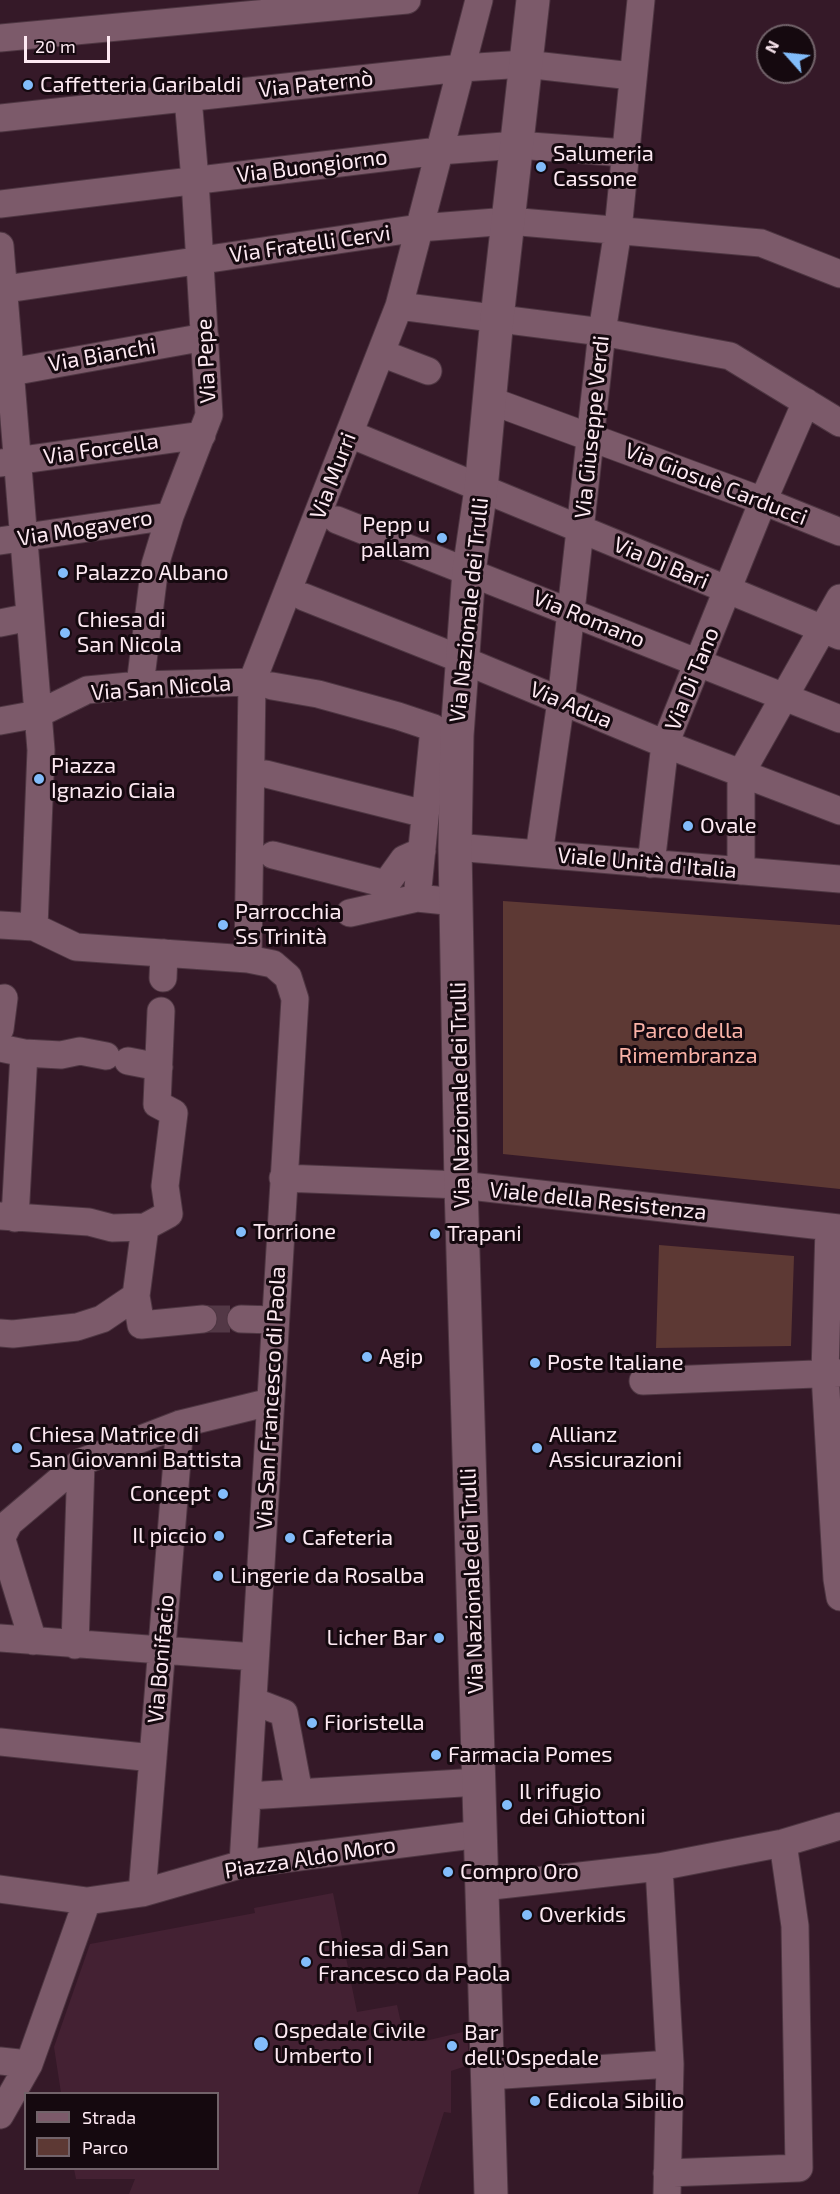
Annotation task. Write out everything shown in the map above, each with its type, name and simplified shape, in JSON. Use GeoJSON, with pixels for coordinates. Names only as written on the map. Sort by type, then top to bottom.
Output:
{"type":"FeatureCollection","features":[{"type":"Feature","properties":{"kind":"street"},"geometry":{"type":"LineString","coordinates":[[0,38],[177,10],[407,0]]}},
{"type":"Feature","properties":{"kind":"street","name":"Via Murri"},"geometry":{"type":"LineString","coordinates":[[248,959],[262,684],[350,434],[399,306],[479,0]]}},
{"type":"Feature","properties":{"kind":"street","name":"Via Nazionale dei Trulli"},"geometry":{"type":"LineString","coordinates":[[491,2194],[461,1185],[455,847],[457,735],[469,571],[480,489],[532,0]]}},
{"type":"Feature","properties":{"kind":"street","name":"Via Giuseppe Verdi"},"geometry":{"type":"LineString","coordinates":[[539,854],[561,701],[602,332],[618,230],[641,0]]}},
{"type":"Feature","properties":{"kind":"street","name":"Via Paternò"},"geometry":{"type":"LineString","coordinates":[[0,118],[461,68],[525,64],[632,76]]}},
{"type":"Feature","properties":{"kind":"street","name":"Via Pepe"},"geometry":{"type":"LineString","coordinates":[[140,685],[155,565],[209,416],[188,98]]}},
{"type":"Feature","properties":{"kind":"street","name":"Via Buongiorno"},"geometry":{"type":"LineString","coordinates":[[0,204],[439,152],[517,145],[625,153]]}},
{"type":"Feature","properties":{"kind":"street","name":"Via Fratelli Cervi"},"geometry":{"type":"LineString","coordinates":[[2,290],[419,228],[509,221],[761,243],[840,274]]}},
{"type":"Feature","properties":{"kind":"street"},"geometry":{"type":"LineString","coordinates":[[0,246],[12,539],[30,617],[42,750],[34,927],[0,925]]}},
{"type":"Feature","properties":{"kind":"street"},"geometry":{"type":"LineString","coordinates":[[399,306],[602,332],[729,356],[840,423]]}},
{"type":"Feature","properties":{"kind":"street","name":"Via Bianchi"},"geometry":{"type":"LineString","coordinates":[[5,373],[205,337]]}},
{"type":"Feature","properties":{"kind":"street"},"geometry":{"type":"LineString","coordinates":[[381,353],[428,371]]}},
{"type":"Feature","properties":{"kind":"street","name":"Via Giosuè Carducci"},"geometry":{"type":"LineString","coordinates":[[489,400],[591,436],[840,532]]}},
{"type":"Feature","properties":{"kind":"street","name":"Via Di Tano"},"geometry":{"type":"LineString","coordinates":[[651,864],[665,744],[763,501],[806,402]]}},
{"type":"Feature","properties":{"kind":"street","name":"Via Di Bari"},"geometry":{"type":"LineString","coordinates":[[350,434],[831,633]]}},
{"type":"Feature","properties":{"kind":"street","name":"Via Forcella"},"geometry":{"type":"LineString","coordinates":[[9,462],[202,435]]}},
{"type":"Feature","properties":{"kind":"street","name":"Via Mogavero"},"geometry":{"type":"LineString","coordinates":[[12,539],[171,516]]}},
{"type":"Feature","properties":{"kind":"street","name":"Via Romano"},"geometry":{"type":"LineString","coordinates":[[337,520],[840,719]]}},
{"type":"Feature","properties":{"kind":"street","name":"Via Adua"},"geometry":{"type":"LineString","coordinates":[[304,597],[665,744],[840,811]]}},
{"type":"Feature","properties":{"kind":"street"},"geometry":{"type":"LineString","coordinates":[[741,871],[741,773],[784,696],[831,633],[840,598]]}},
{"type":"Feature","properties":{"kind":"street"},"geometry":{"type":"LineString","coordinates":[[0,623],[30,617]]}},
{"type":"Feature","properties":{"kind":"street","name":"Via San Nicola"},"geometry":{"type":"LineString","coordinates":[[38,714],[87,690],[140,685],[262,684],[329,697],[434,728],[425,814]]}},
{"type":"Feature","properties":{"kind":"street"},"geometry":{"type":"LineString","coordinates":[[0,721],[38,714]]}},
{"type":"Feature","properties":{"kind":"street"},"geometry":{"type":"LineString","coordinates":[[266,774],[425,814],[417,898]]}},
{"type":"Feature","properties":{"kind":"street","name":"Viale Unità d'Italia"},"geometry":{"type":"LineString","coordinates":[[455,847],[840,879]]}},
{"type":"Feature","properties":{"kind":"street"},"geometry":{"type":"LineString","coordinates":[[273,855],[386,884],[404,859],[422,851]]}},
{"type":"Feature","properties":{"kind":"street"},"geometry":{"type":"LineString","coordinates":[[350,913],[417,898],[456,902]]}},
{"type":"Feature","properties":{"kind":"street","name":"Via San Francesco di Paola"},"geometry":{"type":"LineString","coordinates":[[34,927],[76,947],[163,965],[248,959],[273,964],[288,976],[295,999],[243,1864]]}},
{"type":"Feature","properties":{"kind":"street"},"geometry":{"type":"LineString","coordinates":[[0,1029],[4,998]]}},
{"type":"Feature","properties":{"kind":"street"},"geometry":{"type":"LineString","coordinates":[[159,1067],[80,1051],[61,1055],[12,1051],[7,1217],[89,1222],[112,1228],[145,1227],[169,1214],[165,1186],[174,1113],[157,1104],[159,1067],[161,1011]]}},
{"type":"Feature","properties":{"kind":"street","name":"Viale della Resistenza"},"geometry":{"type":"LineString","coordinates":[[284,1178],[461,1185],[834,1228]]}},
{"type":"Feature","properties":{"kind":"street"},"geometry":{"type":"LineString","coordinates":[[145,1227],[136,1296],[141,1325],[203,1319]]}},
{"type":"Feature","properties":{"kind":"street"},"geometry":{"type":"LineString","coordinates":[[834,1228],[833,1373],[837,1579],[840,1597]]}},
{"type":"Feature","properties":{"kind":"street"},"geometry":{"type":"LineString","coordinates":[[0,1334],[77,1327],[102,1319],[136,1296]]}},
{"type":"Feature","properties":{"kind":"street"},"geometry":{"type":"LineString","coordinates":[[241,1319],[275,1320]]}},
{"type":"Feature","properties":{"kind":"street"},"geometry":{"type":"LineString","coordinates":[[644,1381],[833,1373]]}},
{"type":"Feature","properties":{"kind":"street"},"geometry":{"type":"LineString","coordinates":[[33,1641],[3,1532],[81,1462],[180,1425],[270,1402]]}},
{"type":"Feature","properties":{"kind":"street","name":"Via Bonifacio"},"geometry":{"type":"LineString","coordinates":[[142,1893],[180,1425]]}},
{"type":"Feature","properties":{"kind":"street"},"geometry":{"type":"LineString","coordinates":[[75,1645],[81,1462]]}},
{"type":"Feature","properties":{"kind":"street"},"geometry":{"type":"LineString","coordinates":[[2,1646],[33,1641],[255,1657]]}},
{"type":"Feature","properties":{"kind":"street"},"geometry":{"type":"LineString","coordinates":[[253,1701],[284,1713],[299,1793]]}},
{"type":"Feature","properties":{"kind":"street"},"geometry":{"type":"LineString","coordinates":[[0,1742],[153,1758]]}},
{"type":"Feature","properties":{"kind":"street"},"geometry":{"type":"LineString","coordinates":[[248,1796],[478,1782]]}},
{"type":"Feature","properties":{"kind":"street"},"geometry":{"type":"LineString","coordinates":[[483,1887],[658,1867],[783,1844],[840,1826]]}},
{"type":"Feature","properties":{"kind":"street","name":"Piazza Aldo Moro"},"geometry":{"type":"LineString","coordinates":[[0,1888],[87,1901],[142,1893],[243,1864],[480,1834]]}},
{"type":"Feature","properties":{"kind":"street"},"geometry":{"type":"LineString","coordinates":[[658,1867],[670,2064],[667,2184],[799,2168],[795,1926],[783,1844]]}},
{"type":"Feature","properties":{"kind":"street"},"geometry":{"type":"LineString","coordinates":[[0,2115],[28,2064],[87,1901]]}},
{"type":"Feature","properties":{"kind":"street"},"geometry":{"type":"LineString","coordinates":[[0,2061],[28,2064]]}},
{"type":"Feature","properties":{"kind":"street"},"geometry":{"type":"LineString","coordinates":[[489,2076],[670,2064]]}},
{"type":"Feature","properties":{"kind":"shaded area","name":"Ospedale Civile Umberto I"},"geometry":{"type":"Polygon","coordinates":[[[333,1893],[357,2012],[397,2005],[405,2041],[423,2036],[425,2041],[467,2031],[469,2065],[451,2071],[451,2113],[444,2112],[418,2194],[129,2194],[135,2179],[76,2179],[74,2170],[219,2170],[219,2092],[61,2092],[54,2047],[90,1944],[255,1913],[254,1908],[333,1893]]]}},
{"type":"Feature","properties":{"kind":"green space","name":"Parco della Rimembranza"},"geometry":{"type":"Polygon","coordinates":[[[503,901],[840,925],[840,1189],[503,1154],[503,901]]]}},
{"type":"Feature","properties":{"kind":"green space"},"geometry":{"type":"Polygon","coordinates":[[[659,1245],[794,1256],[791,1346],[656,1348],[659,1245]]]}},
{"type":"Feature","properties":{"kind":"tunnel"},"geometry":{"type":"LineString","coordinates":[[203,1319],[241,1319]]}},
{"type":"Feature","properties":{"kind":"place","name":"Caffetteria Garibaldi"},"geometry":{"type":"Point","coordinates":[28,85]}},
{"type":"Feature","properties":{"kind":"place","name":"Salumeria Cassone"},"geometry":{"type":"Point","coordinates":[541,167]}},
{"type":"Feature","properties":{"kind":"place","name":"Pepp u pallam"},"geometry":{"type":"Point","coordinates":[442,538]}},
{"type":"Feature","properties":{"kind":"place","name":"Palazzo Albano"},"geometry":{"type":"Point","coordinates":[63,573]}},
{"type":"Feature","properties":{"kind":"place","name":"Chiesa di San Nicola"},"geometry":{"type":"Point","coordinates":[65,633]}},
{"type":"Feature","properties":{"kind":"place","name":"Piazza Ignazio Ciaia"},"geometry":{"type":"Point","coordinates":[39,779]}},
{"type":"Feature","properties":{"kind":"place","name":"Ovale"},"geometry":{"type":"Point","coordinates":[688,826]}},
{"type":"Feature","properties":{"kind":"place","name":"Parrocchia Ss Trinità"},"geometry":{"type":"Point","coordinates":[223,925]}},
{"type":"Feature","properties":{"kind":"place","name":"Torrione"},"geometry":{"type":"Point","coordinates":[241,1232]}},
{"type":"Feature","properties":{"kind":"place","name":"Trapani"},"geometry":{"type":"Point","coordinates":[435,1234]}},
{"type":"Feature","properties":{"kind":"place","name":"Agip"},"geometry":{"type":"Point","coordinates":[367,1357]}},
{"type":"Feature","properties":{"kind":"place","name":"Poste Italiane"},"geometry":{"type":"Point","coordinates":[535,1363]}},
{"type":"Feature","properties":{"kind":"place","name":"Chiesa Matrice di San Giovanni Battista"},"geometry":{"type":"Point","coordinates":[17,1448]}},
{"type":"Feature","properties":{"kind":"place","name":"Allianz Assicurazioni"},"geometry":{"type":"Point","coordinates":[537,1448]}},
{"type":"Feature","properties":{"kind":"place","name":"Concept"},"geometry":{"type":"Point","coordinates":[223,1494]}},
{"type":"Feature","properties":{"kind":"place","name":"Il piccio"},"geometry":{"type":"Point","coordinates":[219,1536]}},
{"type":"Feature","properties":{"kind":"place","name":"Cafeteria"},"geometry":{"type":"Point","coordinates":[290,1538]}},
{"type":"Feature","properties":{"kind":"place","name":"Lingerie da Rosalba"},"geometry":{"type":"Point","coordinates":[218,1576]}},
{"type":"Feature","properties":{"kind":"place","name":"Licher Bar"},"geometry":{"type":"Point","coordinates":[439,1638]}},
{"type":"Feature","properties":{"kind":"place","name":"Fioristella"},"geometry":{"type":"Point","coordinates":[312,1723]}},
{"type":"Feature","properties":{"kind":"place","name":"Farmacia Pomes"},"geometry":{"type":"Point","coordinates":[436,1755]}},
{"type":"Feature","properties":{"kind":"place","name":"Il rifugio dei Ghiottoni"},"geometry":{"type":"Point","coordinates":[507,1805]}},
{"type":"Feature","properties":{"kind":"place","name":"Compro Oro"},"geometry":{"type":"Point","coordinates":[448,1872]}},
{"type":"Feature","properties":{"kind":"place","name":"Overkids"},"geometry":{"type":"Point","coordinates":[527,1915]}},
{"type":"Feature","properties":{"kind":"place","name":"Chiesa di San Francesco da Paola"},"geometry":{"type":"Point","coordinates":[306,1962]}},
{"type":"Feature","properties":{"kind":"place","name":"Ospedale Civile Umberto I"},"geometry":{"type":"Point","coordinates":[261,2044]}},
{"type":"Feature","properties":{"kind":"place","name":"Bar dell'Ospedale"},"geometry":{"type":"Point","coordinates":[452,2046]}},
{"type":"Feature","properties":{"kind":"place","name":"Edicola Sibilio"},"geometry":{"type":"Point","coordinates":[535,2101]}}]}
